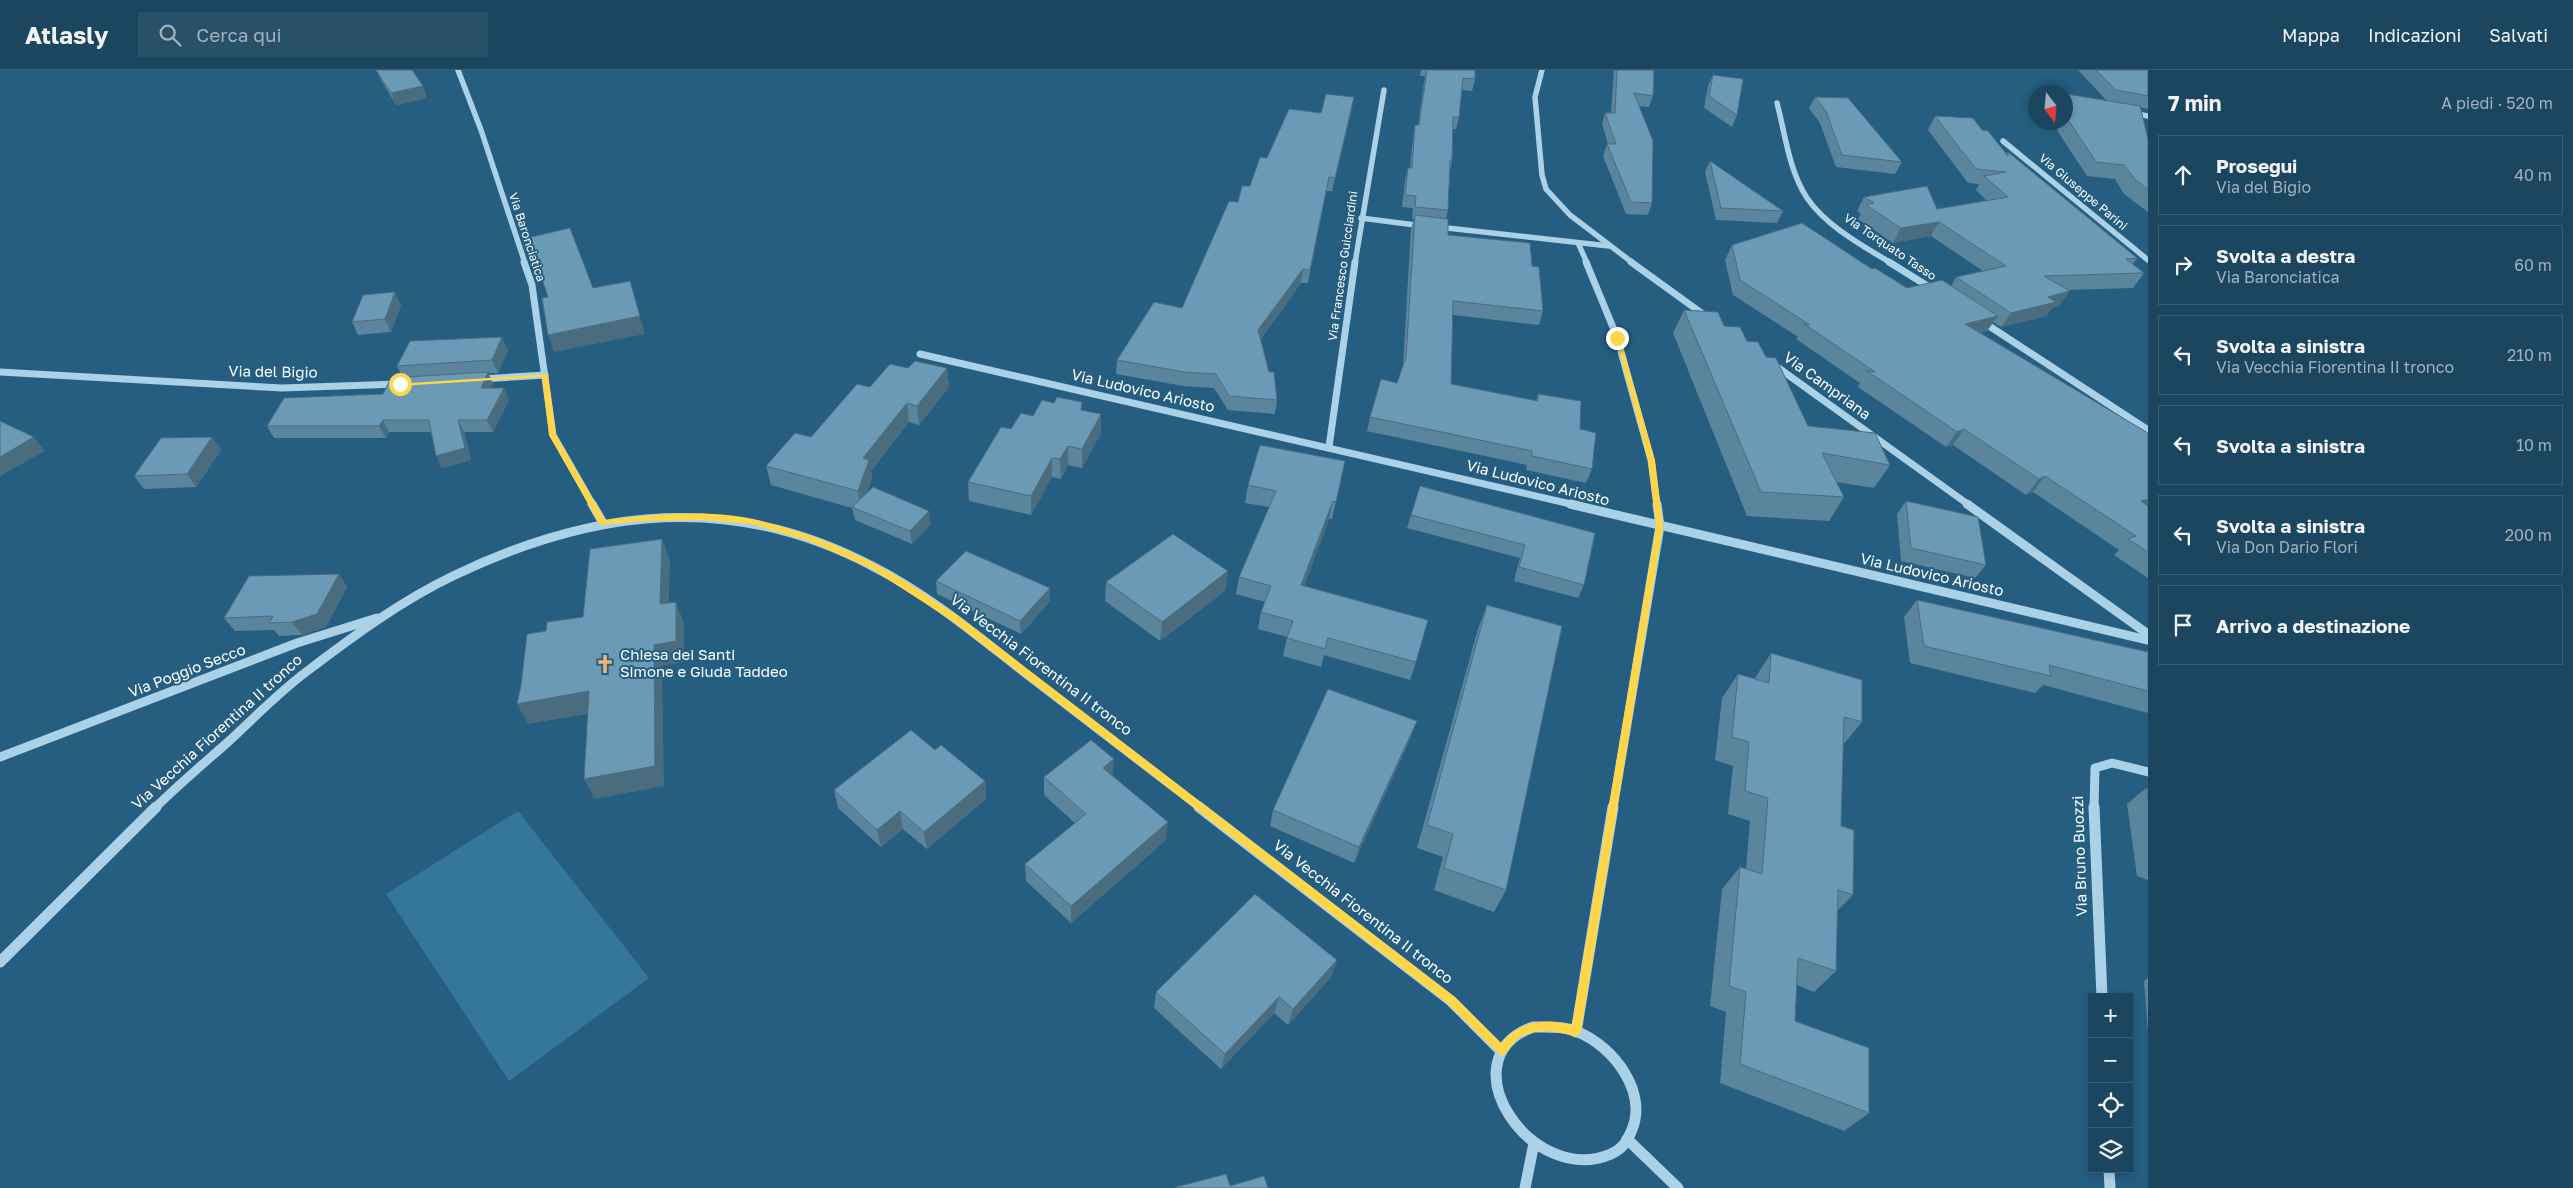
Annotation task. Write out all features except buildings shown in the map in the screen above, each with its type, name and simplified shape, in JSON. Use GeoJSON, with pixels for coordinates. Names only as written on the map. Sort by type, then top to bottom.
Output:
{"type":"FeatureCollection","features":[{"type":"Feature","properties":{"kind":"street","name":"Via Baronciatica"},"geometry":{"type":"LineString","coordinates":[[458,70],[532,285],[553,435],[603,523]]}},
{"type":"Feature","properties":{"kind":"street"},"geometry":{"type":"LineString","coordinates":[[1542,70],[1535,97],[1542,175],[1546,189],[1570,215],[1609,246],[1718,324]]}},
{"type":"Feature","properties":{"kind":"street","name":"Via Francesco Guicciardini"},"geometry":{"type":"LineString","coordinates":[[1329,447],[1361,218],[1384,90]]}},
{"type":"Feature","properties":{"kind":"street","name":"Via Torquato Tasso"},"geometry":{"type":"LineString","coordinates":[[1777,103],[1802,188],[1813,206],[1844,230],[1942,295]]}},
{"type":"Feature","properties":{"kind":"street"},"geometry":{"type":"LineString","coordinates":[[2120,111],[2148,116]]}},
{"type":"Feature","properties":{"kind":"street","name":"Via Giuseppe Parini"},"geometry":{"type":"LineString","coordinates":[[2003,141],[2148,260]]}},
{"type":"Feature","properties":{"kind":"street"},"geometry":{"type":"LineString","coordinates":[[1361,218],[1579,245],[1609,246]]}},
{"type":"Feature","properties":{"kind":"street"},"geometry":{"type":"LineString","coordinates":[[1576,1032],[1660,526],[1652,460],[1634,396],[1617,338],[1579,245]]}},
{"type":"Feature","properties":{"kind":"street"},"geometry":{"type":"LineString","coordinates":[[1975,317],[2148,430]]}},
{"type":"Feature","properties":{"kind":"street","name":"Via Ludovico Ariosto"},"geometry":{"type":"LineString","coordinates":[[920,354],[1329,447],[2148,640]]}},
{"type":"Feature","properties":{"kind":"street","name":"Via Campriana"},"geometry":{"type":"LineString","coordinates":[[1767,360],[2148,634]]}},
{"type":"Feature","properties":{"kind":"street","name":"Via del Bigio"},"geometry":{"type":"LineString","coordinates":[[0,372],[282,388],[410,384]]}},
{"type":"Feature","properties":{"kind":"street"},"geometry":{"type":"LineString","coordinates":[[468,380],[545,375]]}},
{"type":"Feature","properties":{"kind":"street","name":"Via Vecchia Fiorentina II tronco"},"geometry":{"type":"LineString","coordinates":[[0,962],[160,803],[303,674],[386,615],[454,575],[525,547],[603,523],[665,518],[702,518],[751,522],[812,539],[875,567],[954,618],[1451,1000],[1501,1051]]}},
{"type":"Feature","properties":{"kind":"street","name":"Via Poggio Secco"},"geometry":{"type":"LineString","coordinates":[[0,757],[297,643],[386,615]]}},
{"type":"Feature","properties":{"kind":"street","name":"Via Bruno Buozzi"},"geometry":{"type":"LineString","coordinates":[[2102,993],[2093,785],[2095,768],[2112,763],[2148,772]]}},
{"type":"Feature","properties":{"kind":"street"},"geometry":{"type":"LineString","coordinates":[[1533,1027],[1560,1027],[1576,1032],[1605,1049],[1622,1069],[1631,1085],[1637,1110],[1633,1131],[1621,1150],[1602,1159],[1568,1160],[1542,1150],[1521,1133],[1502,1103],[1496,1087],[1495,1071],[1501,1051],[1514,1036],[1533,1027]]}},
{"type":"Feature","properties":{"kind":"street"},"geometry":{"type":"LineString","coordinates":[[1627,1139],[1678,1188]]}},
{"type":"Feature","properties":{"kind":"street"},"geometry":{"type":"LineString","coordinates":[[1525,1188],[1534,1143]]}},
{"type":"Feature","properties":{"kind":"street"},"geometry":{"type":"LineString","coordinates":[[2109,1173],[2110,1188]]}},
{"type":"Feature","properties":{"kind":"shaded area"},"geometry":{"type":"Polygon","coordinates":[[[518,811],[649,978],[509,1081],[386,894],[518,811]]]}},
{"type":"Feature","properties":{"kind":"place","name":"Chiesa dei Santi Simone e Giuda Taddeo"},"geometry":{"type":"Point","coordinates":[605,664]}},
{"type":"Feature","properties":{"kind":"route"},"geometry":{"type":"LineString","coordinates":[[400,384],[545,375],[553,435],[603,523],[646,518],[702,518],[751,522],[812,539],[875,567],[954,618],[1451,1000],[1501,1051],[1514,1036],[1533,1027],[1560,1027],[1576,1032],[1589,944],[1660,526],[1652,460],[1617,338]]}}]}
